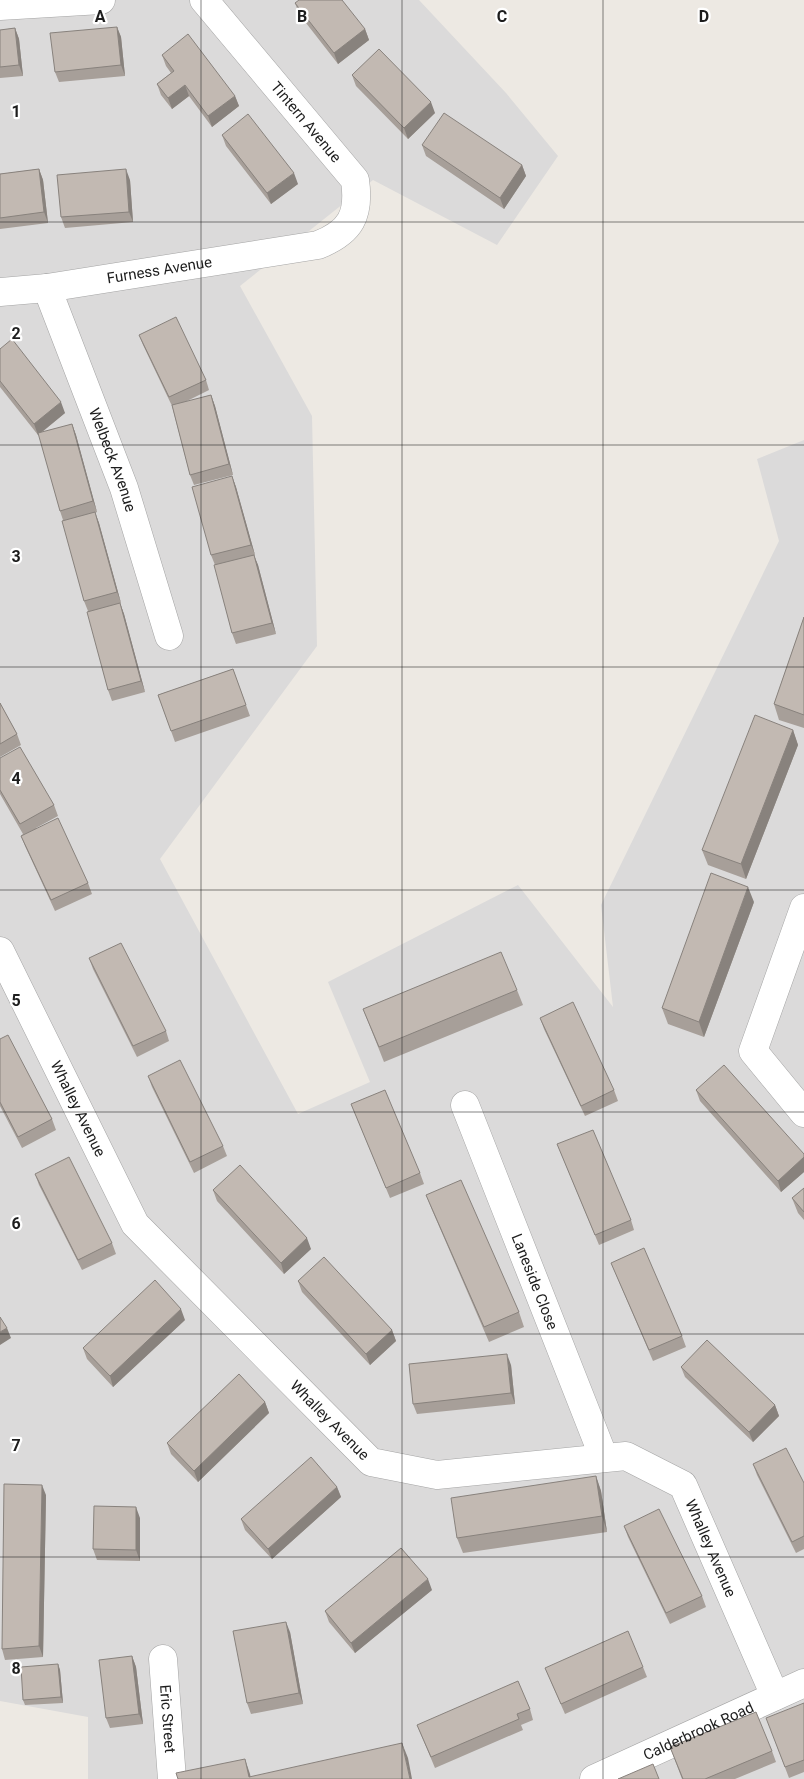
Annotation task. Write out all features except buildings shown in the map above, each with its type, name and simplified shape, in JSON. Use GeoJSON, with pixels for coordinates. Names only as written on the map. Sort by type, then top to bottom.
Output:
{"type":"FeatureCollection","features":[{"type":"Feature","properties":{"kind":"street"},"geometry":{"type":"LineString","coordinates":[[0,6],[101,0]]}},
{"type":"Feature","properties":{"kind":"street","name":"Tintern Avenue"},"geometry":{"type":"LineString","coordinates":[[204,0],[355,180],[357,197],[350,222],[345,231],[332,240],[318,245]]}},
{"type":"Feature","properties":{"kind":"street","name":"Furness Avenue"},"geometry":{"type":"LineString","coordinates":[[0,292],[47,288],[318,245]]}},
{"type":"Feature","properties":{"kind":"street","name":"Welbeck Avenue"},"geometry":{"type":"LineString","coordinates":[[47,288],[124,488],[169,636]]}},
{"type":"Feature","properties":{"kind":"street"},"geometry":{"type":"LineString","coordinates":[[804,908],[753,1051],[804,1113]]}},
{"type":"Feature","properties":{"kind":"street","name":"Whalley Avenue"},"geometry":{"type":"LineString","coordinates":[[0,951],[135,1224],[371,1462],[437,1475],[626,1456],[683,1485],[775,1696]]}},
{"type":"Feature","properties":{"kind":"street","name":"Laneside Close"},"geometry":{"type":"LineString","coordinates":[[465,1105],[604,1458]]}},
{"type":"Feature","properties":{"kind":"street","name":"Eric Street"},"geometry":{"type":"LineString","coordinates":[[163,1659],[172,1779]]}},
{"type":"Feature","properties":{"kind":"street","name":"Calderbrook Road"},"geometry":{"type":"LineString","coordinates":[[594,1779],[804,1683]]}},
{"type":"Feature","properties":{"kind":"shaded area"},"geometry":{"type":"Polygon","coordinates":[[[0,0],[419,0],[506,93],[558,156],[497,245],[373,180],[240,286],[312,416],[317,646],[160,859],[298,1114],[370,1082],[328,982],[518,885],[613,1007],[601,905],[779,541],[757,459],[804,440],[804,1779],[88,1779],[88,1717],[0,1701],[0,0]]]}}]}
